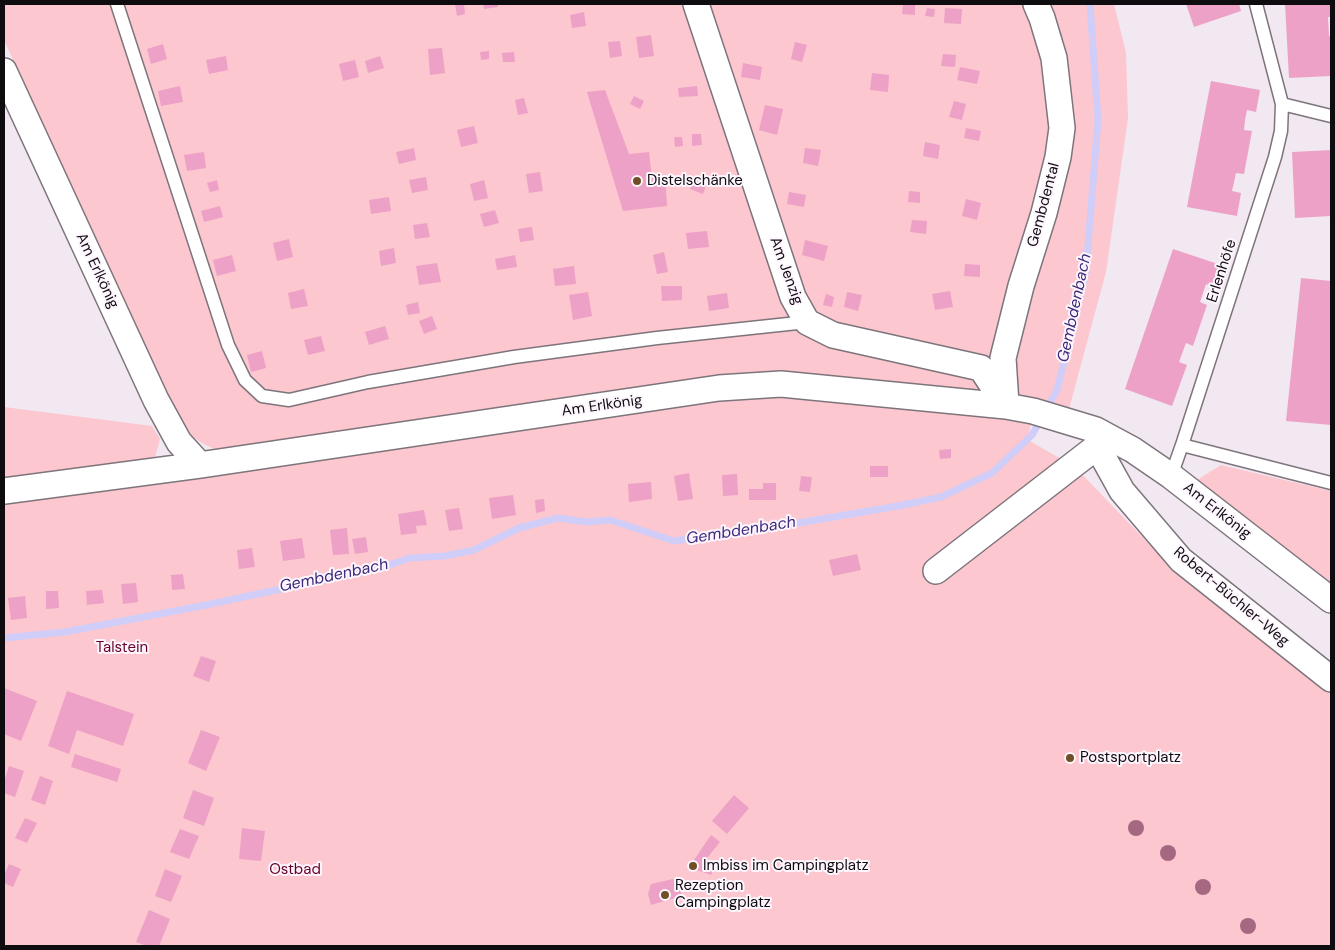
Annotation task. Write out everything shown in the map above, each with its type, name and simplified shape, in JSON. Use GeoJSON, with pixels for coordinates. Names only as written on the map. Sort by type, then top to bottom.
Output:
{"type":"FeatureCollection","features":[{"type":"Feature","properties":{"kind":"street","name":"Am Jenzig"},"geometry":{"type":"LineString","coordinates":[[696,4],[793,297],[807,322],[833,334],[981,368],[1006,406]]}},
{"type":"Feature","properties":{"kind":"street","name":"Gembdental"},"geometry":{"type":"LineString","coordinates":[[1006,406],[1003,358],[1021,286],[1044,213],[1058,157],[1062,128],[1054,58],[1036,4]]}},
{"type":"Feature","properties":{"kind":"street","name":"Am Erlkönig"},"geometry":{"type":"LineString","coordinates":[[4,71],[156,400],[179,442],[200,465]]}},
{"type":"Feature","properties":{"kind":"street","name":"Am Erlkönig"},"geometry":{"type":"LineString","coordinates":[[4,491],[200,465],[719,388],[781,384],[1006,406],[1066,420],[1098,438],[1133,450],[1171,476],[1331,600]]}},
{"type":"Feature","properties":{"kind":"street"},"geometry":{"type":"LineString","coordinates":[[936,570],[1098,438]]}},
{"type":"Feature","properties":{"kind":"street","name":"Robert-Büchler-Weg"},"geometry":{"type":"LineString","coordinates":[[1098,438],[1102,455],[1122,491],[1181,560],[1331,679]]}},
{"type":"Feature","properties":{"kind":"lane"},"geometry":{"type":"LineString","coordinates":[[117,4],[228,345],[245,380],[262,396],[289,400],[368,382],[514,357],[658,338],[807,322]]}},
{"type":"Feature","properties":{"kind":"lane","name":"Erlenhöfe"},"geometry":{"type":"LineString","coordinates":[[1171,476],[1275,157],[1281,131],[1282,104],[1256,4]]}},
{"type":"Feature","properties":{"kind":"lane"},"geometry":{"type":"LineString","coordinates":[[1282,104],[1331,116]]}},
{"type":"Feature","properties":{"kind":"lane"},"geometry":{"type":"LineString","coordinates":[[1182,446],[1331,483]]}},
{"type":"Feature","properties":{"kind":"green space"},"geometry":{"type":"Polygon","coordinates":[[[4,4],[1114,4],[1126,53],[1128,118],[1106,272],[1066,420],[1033,411],[1028,440],[1075,467],[1173,569],[1331,692],[1331,946],[4,946],[4,407],[152,426],[160,439],[154,461],[218,451],[187,433],[178,421],[4,40],[4,4]]]}},
{"type":"Feature","properties":{"kind":"green space"},"geometry":{"type":"Polygon","coordinates":[[[1221,465],[1331,491],[1331,583],[1197,480],[1221,465]]]}},
{"type":"Feature","properties":{"kind":"building"},"geometry":{"type":"Polygon","coordinates":[[[455,4],[464,4],[465,14],[457,16],[455,4]]]}},
{"type":"Feature","properties":{"kind":"building"},"geometry":{"type":"Polygon","coordinates":[[[483,4],[498,4],[498,7],[484,9],[483,4]]]}},
{"type":"Feature","properties":{"kind":"building"},"geometry":{"type":"Polygon","coordinates":[[[903,4],[915,5],[915,15],[902,14],[903,4]]]}},
{"type":"Feature","properties":{"kind":"building"},"geometry":{"type":"Polygon","coordinates":[[[1186,4],[1239,4],[1241,11],[1194,27],[1186,4]]]}},
{"type":"Feature","properties":{"kind":"building"},"geometry":{"type":"Polygon","coordinates":[[[1285,4],[1331,4],[1331,17],[1328,17],[1329,36],[1331,36],[1331,76],[1289,78],[1285,4]]]}},
{"type":"Feature","properties":{"kind":"building"},"geometry":{"type":"Polygon","coordinates":[[[927,8],[935,9],[934,17],[925,16],[927,8]]]}},
{"type":"Feature","properties":{"kind":"building"},"geometry":{"type":"Polygon","coordinates":[[[945,8],[962,9],[961,24],[944,23],[945,8]]]}},
{"type":"Feature","properties":{"kind":"building"},"geometry":{"type":"Polygon","coordinates":[[[584,12],[586,26],[572,28],[570,15],[584,12]]]}},
{"type":"Feature","properties":{"kind":"building"},"geometry":{"type":"Polygon","coordinates":[[[651,35],[654,56],[639,58],[636,37],[651,35]]]}},
{"type":"Feature","properties":{"kind":"building"},"geometry":{"type":"Polygon","coordinates":[[[620,41],[622,56],[610,58],[608,42],[620,41]]]}},
{"type":"Feature","properties":{"kind":"building"},"geometry":{"type":"Polygon","coordinates":[[[795,42],[807,45],[802,62],[791,59],[795,42]]]}},
{"type":"Feature","properties":{"kind":"building"},"geometry":{"type":"Polygon","coordinates":[[[163,44],[167,59],[151,64],[147,49],[163,44]]]}},
{"type":"Feature","properties":{"kind":"building"},"geometry":{"type":"Polygon","coordinates":[[[442,48],[445,73],[430,75],[428,49],[442,48]]]}},
{"type":"Feature","properties":{"kind":"building"},"geometry":{"type":"Polygon","coordinates":[[[489,51],[489,59],[481,60],[480,52],[489,51]]]}},
{"type":"Feature","properties":{"kind":"building"},"geometry":{"type":"Polygon","coordinates":[[[514,52],[515,62],[503,62],[502,53],[514,52]]]}},
{"type":"Feature","properties":{"kind":"building"},"geometry":{"type":"Polygon","coordinates":[[[943,54],[956,55],[955,67],[941,66],[943,54]]]}},
{"type":"Feature","properties":{"kind":"building"},"geometry":{"type":"Polygon","coordinates":[[[226,56],[228,70],[209,74],[206,60],[226,56]]]}},
{"type":"Feature","properties":{"kind":"building"},"geometry":{"type":"Polygon","coordinates":[[[380,56],[384,68],[368,73],[365,61],[380,56]]]}},
{"type":"Feature","properties":{"kind":"building"},"geometry":{"type":"Polygon","coordinates":[[[355,60],[359,77],[343,81],[339,64],[355,60]]]}},
{"type":"Feature","properties":{"kind":"building"},"geometry":{"type":"Polygon","coordinates":[[[743,63],[762,67],[760,80],[741,77],[743,63]]]}},
{"type":"Feature","properties":{"kind":"building"},"geometry":{"type":"Polygon","coordinates":[[[960,67],[980,71],[977,84],[957,80],[960,67]]]}},
{"type":"Feature","properties":{"kind":"building"},"geometry":{"type":"Polygon","coordinates":[[[872,73],[889,75],[888,92],[870,90],[872,73]]]}},
{"type":"Feature","properties":{"kind":"building"},"geometry":{"type":"Polygon","coordinates":[[[1211,81],[1260,90],[1256,112],[1247,110],[1244,130],[1252,131],[1244,174],[1236,173],[1232,191],[1241,193],[1237,216],[1187,207],[1211,81]]]}},
{"type":"Feature","properties":{"kind":"building"},"geometry":{"type":"Polygon","coordinates":[[[180,86],[183,102],[161,106],[158,91],[180,86]]]}},
{"type":"Feature","properties":{"kind":"building"},"geometry":{"type":"Polygon","coordinates":[[[697,86],[698,96],[679,97],[678,88],[697,86]]]}},
{"type":"Feature","properties":{"kind":"building"},"geometry":{"type":"Polygon","coordinates":[[[605,90],[629,154],[649,152],[652,178],[665,176],[667,206],[623,211],[587,92],[605,90]]]}},
{"type":"Feature","properties":{"kind":"building"},"geometry":{"type":"Polygon","coordinates":[[[634,96],[644,101],[640,109],[630,104],[634,96]]]}},
{"type":"Feature","properties":{"kind":"building"},"geometry":{"type":"Polygon","coordinates":[[[524,98],[528,113],[518,115],[515,100],[524,98]]]}},
{"type":"Feature","properties":{"kind":"building"},"geometry":{"type":"Polygon","coordinates":[[[954,101],[966,104],[962,120],[949,117],[954,101]]]}},
{"type":"Feature","properties":{"kind":"building"},"geometry":{"type":"Polygon","coordinates":[[[765,105],[783,109],[777,135],[759,130],[765,105]]]}},
{"type":"Feature","properties":{"kind":"building"},"geometry":{"type":"Polygon","coordinates":[[[474,126],[478,143],[461,147],[457,130],[474,126]]]}},
{"type":"Feature","properties":{"kind":"building"},"geometry":{"type":"Polygon","coordinates":[[[966,128],[981,131],[979,141],[964,138],[966,128]]]}},
{"type":"Feature","properties":{"kind":"building"},"geometry":{"type":"Polygon","coordinates":[[[692,134],[701,134],[702,145],[692,146],[692,134]]]}},
{"type":"Feature","properties":{"kind":"building"},"geometry":{"type":"Polygon","coordinates":[[[674,137],[682,137],[683,146],[675,147],[674,137]]]}},
{"type":"Feature","properties":{"kind":"building"},"geometry":{"type":"Polygon","coordinates":[[[925,142],[940,145],[938,159],[923,156],[925,142]]]}},
{"type":"Feature","properties":{"kind":"building"},"geometry":{"type":"Polygon","coordinates":[[[414,148],[416,160],[399,164],[396,152],[414,148]]]}},
{"type":"Feature","properties":{"kind":"building"},"geometry":{"type":"Polygon","coordinates":[[[805,148],[821,150],[818,166],[803,163],[805,148]]]}},
{"type":"Feature","properties":{"kind":"building"},"geometry":{"type":"Polygon","coordinates":[[[1331,150],[1331,216],[1295,218],[1292,152],[1331,150]]]}},
{"type":"Feature","properties":{"kind":"building"},"geometry":{"type":"Polygon","coordinates":[[[204,152],[206,168],[187,171],[184,155],[204,152]]]}},
{"type":"Feature","properties":{"kind":"building"},"geometry":{"type":"Polygon","coordinates":[[[540,172],[543,191],[529,193],[526,174],[540,172]]]}},
{"type":"Feature","properties":{"kind":"building"},"geometry":{"type":"Polygon","coordinates":[[[426,177],[428,190],[412,193],[409,180],[426,177]]]}},
{"type":"Feature","properties":{"kind":"building"},"geometry":{"type":"Polygon","coordinates":[[[695,177],[708,181],[703,194],[690,189],[695,177]]]}},
{"type":"Feature","properties":{"kind":"building"},"geometry":{"type":"Polygon","coordinates":[[[217,180],[219,190],[210,192],[207,183],[217,180]]]}},
{"type":"Feature","properties":{"kind":"building"},"geometry":{"type":"Polygon","coordinates":[[[484,180],[488,198],[474,201],[470,184],[484,180]]]}},
{"type":"Feature","properties":{"kind":"building"},"geometry":{"type":"Polygon","coordinates":[[[909,191],[920,192],[920,203],[908,202],[909,191]]]}},
{"type":"Feature","properties":{"kind":"building"},"geometry":{"type":"Polygon","coordinates":[[[789,192],[806,195],[804,207],[787,204],[789,192]]]}},
{"type":"Feature","properties":{"kind":"building"},"geometry":{"type":"Polygon","coordinates":[[[389,197],[391,211],[371,214],[369,200],[389,197]]]}},
{"type":"Feature","properties":{"kind":"building"},"geometry":{"type":"Polygon","coordinates":[[[966,199],[981,203],[977,220],[962,216],[966,199]]]}},
{"type":"Feature","properties":{"kind":"building"},"geometry":{"type":"Polygon","coordinates":[[[220,206],[223,217],[204,222],[201,211],[220,206]]]}},
{"type":"Feature","properties":{"kind":"building"},"geometry":{"type":"Polygon","coordinates":[[[495,210],[499,223],[484,227],[480,214],[495,210]]]}},
{"type":"Feature","properties":{"kind":"building"},"geometry":{"type":"Polygon","coordinates":[[[912,220],[927,221],[926,234],[910,232],[912,220]]]}},
{"type":"Feature","properties":{"kind":"building"},"geometry":{"type":"Polygon","coordinates":[[[427,223],[430,237],[415,239],[413,225],[427,223]]]}},
{"type":"Feature","properties":{"kind":"building"},"geometry":{"type":"Polygon","coordinates":[[[532,227],[534,240],[520,242],[518,229],[532,227]]]}},
{"type":"Feature","properties":{"kind":"building"},"geometry":{"type":"Polygon","coordinates":[[[707,231],[709,247],[688,249],[686,233],[707,231]]]}},
{"type":"Feature","properties":{"kind":"building"},"geometry":{"type":"Polygon","coordinates":[[[289,239],[293,257],[277,261],[273,243],[289,239]]]}},
{"type":"Feature","properties":{"kind":"building"},"geometry":{"type":"Polygon","coordinates":[[[805,240],[828,246],[824,261],[802,255],[805,240]]]}},
{"type":"Feature","properties":{"kind":"building"},"geometry":{"type":"Polygon","coordinates":[[[394,248],[396,263],[381,266],[379,251],[394,248]]]}},
{"type":"Feature","properties":{"kind":"building"},"geometry":{"type":"Polygon","coordinates":[[[1173,249],[1221,265],[1213,287],[1206,284],[1200,302],[1207,305],[1193,346],[1186,343],[1179,362],[1187,365],[1172,406],[1125,389],[1173,249]]]}},
{"type":"Feature","properties":{"kind":"building"},"geometry":{"type":"Polygon","coordinates":[[[664,252],[668,272],[657,274],[653,255],[664,252]]]}},
{"type":"Feature","properties":{"kind":"building"},"geometry":{"type":"Polygon","coordinates":[[[232,255],[236,271],[217,276],[213,260],[232,255]]]}},
{"type":"Feature","properties":{"kind":"building"},"geometry":{"type":"Polygon","coordinates":[[[515,255],[517,267],[497,270],[495,259],[515,255]]]}},
{"type":"Feature","properties":{"kind":"building"},"geometry":{"type":"Polygon","coordinates":[[[437,263],[441,282],[419,285],[416,266],[437,263]]]}},
{"type":"Feature","properties":{"kind":"building"},"geometry":{"type":"Polygon","coordinates":[[[965,264],[980,265],[980,277],[964,276],[965,264]]]}},
{"type":"Feature","properties":{"kind":"building"},"geometry":{"type":"Polygon","coordinates":[[[574,266],[576,284],[555,286],[553,269],[574,266]]]}},
{"type":"Feature","properties":{"kind":"building"},"geometry":{"type":"Polygon","coordinates":[[[1301,278],[1331,281],[1331,425],[1286,421],[1301,278]]]}},
{"type":"Feature","properties":{"kind":"building"},"geometry":{"type":"Polygon","coordinates":[[[661,286],[682,286],[682,300],[662,301],[661,286]]]}},
{"type":"Feature","properties":{"kind":"building"},"geometry":{"type":"Polygon","coordinates":[[[304,289],[308,306],[291,309],[288,293],[304,289]]]}},
{"type":"Feature","properties":{"kind":"building"},"geometry":{"type":"Polygon","coordinates":[[[950,291],[953,307],[935,310],[932,294],[950,291]]]}},
{"type":"Feature","properties":{"kind":"building"},"geometry":{"type":"Polygon","coordinates":[[[588,292],[592,316],[573,320],[569,295],[588,292]]]}},
{"type":"Feature","properties":{"kind":"building"},"geometry":{"type":"Polygon","coordinates":[[[847,292],[862,295],[858,311],[844,307],[847,292]]]}},
{"type":"Feature","properties":{"kind":"building"},"geometry":{"type":"Polygon","coordinates":[[[727,293],[729,308],[709,311],[707,296],[727,293]]]}},
{"type":"Feature","properties":{"kind":"building"},"geometry":{"type":"Polygon","coordinates":[[[826,294],[834,297],[832,307],[823,305],[826,294]]]}},
{"type":"Feature","properties":{"kind":"building"},"geometry":{"type":"Polygon","coordinates":[[[418,302],[420,313],[408,315],[406,305],[418,302]]]}},
{"type":"Feature","properties":{"kind":"building"},"geometry":{"type":"Polygon","coordinates":[[[432,316],[437,329],[424,334],[419,321],[432,316]]]}},
{"type":"Feature","properties":{"kind":"building"},"geometry":{"type":"Polygon","coordinates":[[[385,326],[389,339],[369,345],[365,332],[385,326]]]}},
{"type":"Feature","properties":{"kind":"building"},"geometry":{"type":"Polygon","coordinates":[[[321,336],[325,351],[308,355],[304,340],[321,336]]]}},
{"type":"Feature","properties":{"kind":"building"},"geometry":{"type":"Polygon","coordinates":[[[262,351],[266,368],[251,372],[247,355],[262,351]]]}},
{"type":"Feature","properties":{"kind":"building"},"geometry":{"type":"Polygon","coordinates":[[[951,449],[951,458],[940,459],[939,450],[951,449]]]}},
{"type":"Feature","properties":{"kind":"building"},"geometry":{"type":"Polygon","coordinates":[[[870,466],[888,466],[888,477],[870,477],[870,466]]]}},
{"type":"Feature","properties":{"kind":"building"},"geometry":{"type":"Polygon","coordinates":[[[689,473],[693,499],[678,501],[674,476],[689,473]]]}},
{"type":"Feature","properties":{"kind":"building"},"geometry":{"type":"Polygon","coordinates":[[[737,474],[738,495],[723,496],[722,475],[737,474]]]}},
{"type":"Feature","properties":{"kind":"building"},"geometry":{"type":"Polygon","coordinates":[[[801,476],[812,477],[810,492],[799,491],[801,476]]]}},
{"type":"Feature","properties":{"kind":"building"},"geometry":{"type":"Polygon","coordinates":[[[651,482],[652,499],[629,502],[628,484],[651,482]]]}},
{"type":"Feature","properties":{"kind":"building"},"geometry":{"type":"Polygon","coordinates":[[[763,483],[776,483],[776,500],[749,500],[749,489],[763,489],[763,483]]]}},
{"type":"Feature","properties":{"kind":"building"},"geometry":{"type":"Polygon","coordinates":[[[513,495],[516,515],[492,519],[489,498],[513,495]]]}},
{"type":"Feature","properties":{"kind":"building"},"geometry":{"type":"Polygon","coordinates":[[[544,499],[545,511],[536,513],[535,500],[544,499]]]}},
{"type":"Feature","properties":{"kind":"building"},"geometry":{"type":"Polygon","coordinates":[[[459,508],[463,529],[449,531],[445,510],[459,508]]]}},
{"type":"Feature","properties":{"kind":"building"},"geometry":{"type":"Polygon","coordinates":[[[424,510],[427,525],[416,526],[417,533],[401,535],[398,514],[424,510]]]}},
{"type":"Feature","properties":{"kind":"building"},"geometry":{"type":"Polygon","coordinates":[[[347,528],[349,554],[333,555],[330,530],[347,528]]]}},
{"type":"Feature","properties":{"kind":"building"},"geometry":{"type":"Polygon","coordinates":[[[366,537],[368,552],[355,554],[352,539],[366,537]]]}},
{"type":"Feature","properties":{"kind":"building"},"geometry":{"type":"Polygon","coordinates":[[[302,538],[305,558],[283,561],[280,541],[302,538]]]}},
{"type":"Feature","properties":{"kind":"building"},"geometry":{"type":"Polygon","coordinates":[[[252,548],[255,567],[239,569],[237,550],[252,548]]]}},
{"type":"Feature","properties":{"kind":"building"},"geometry":{"type":"Polygon","coordinates":[[[857,554],[861,570],[833,576],[829,560],[857,554]]]}},
{"type":"Feature","properties":{"kind":"building"},"geometry":{"type":"Polygon","coordinates":[[[183,574],[185,589],[172,590],[171,575],[183,574]]]}},
{"type":"Feature","properties":{"kind":"building"},"geometry":{"type":"Polygon","coordinates":[[[136,583],[138,602],[123,604],[121,584],[136,583]]]}},
{"type":"Feature","properties":{"kind":"building"},"geometry":{"type":"Polygon","coordinates":[[[102,590],[104,603],[87,605],[86,591],[102,590]]]}},
{"type":"Feature","properties":{"kind":"building"},"geometry":{"type":"Polygon","coordinates":[[[46,591],[58,591],[59,608],[46,609],[46,591]]]}},
{"type":"Feature","properties":{"kind":"building"},"geometry":{"type":"Polygon","coordinates":[[[25,596],[27,618],[11,620],[8,598],[25,596]]]}},
{"type":"Feature","properties":{"kind":"building"},"geometry":{"type":"Polygon","coordinates":[[[201,656],[216,661],[209,682],[193,676],[201,656]]]}},
{"type":"Feature","properties":{"kind":"building"},"geometry":{"type":"Polygon","coordinates":[[[4,688],[37,701],[21,741],[4,734],[4,688]]]}},
{"type":"Feature","properties":{"kind":"building"},"geometry":{"type":"Polygon","coordinates":[[[67,691],[134,714],[123,746],[77,730],[69,754],[48,746],[67,691]]]}},
{"type":"Feature","properties":{"kind":"building"},"geometry":{"type":"Polygon","coordinates":[[[201,730],[220,737],[206,771],[188,763],[201,730]]]}},
{"type":"Feature","properties":{"kind":"building"},"geometry":{"type":"Polygon","coordinates":[[[75,754],[121,769],[117,782],[71,767],[75,754]]]}},
{"type":"Feature","properties":{"kind":"building"},"geometry":{"type":"Polygon","coordinates":[[[9,766],[24,771],[15,797],[4,793],[4,782],[9,766]]]}},
{"type":"Feature","properties":{"kind":"building"},"geometry":{"type":"Polygon","coordinates":[[[40,776],[53,781],[45,805],[31,800],[40,776]]]}},
{"type":"Feature","properties":{"kind":"building"},"geometry":{"type":"Polygon","coordinates":[[[193,790],[214,798],[204,826],[183,818],[193,790]]]}},
{"type":"Feature","properties":{"kind":"building"},"geometry":{"type":"Polygon","coordinates":[[[734,795],[749,808],[727,834],[712,821],[734,795]]]}},
{"type":"Feature","properties":{"kind":"building"},"geometry":{"type":"Polygon","coordinates":[[[25,818],[37,823],[27,843],[15,838],[25,818]]]}},
{"type":"Feature","properties":{"kind":"building"},"geometry":{"type":"Polygon","coordinates":[[[242,828],[265,831],[261,861],[239,859],[242,828]]]}},
{"type":"Feature","properties":{"kind":"building"},"geometry":{"type":"Polygon","coordinates":[[[180,829],[199,836],[189,859],[170,852],[180,829]]]}},
{"type":"Feature","properties":{"kind":"building"},"geometry":{"type":"Polygon","coordinates":[[[711,835],[720,842],[703,863],[714,867],[711,875],[691,868],[694,860],[711,835]]]}},
{"type":"Feature","properties":{"kind":"building"},"geometry":{"type":"Polygon","coordinates":[[[9,864],[21,869],[13,887],[4,883],[4,875],[9,864]]]}},
{"type":"Feature","properties":{"kind":"building"},"geometry":{"type":"Polygon","coordinates":[[[165,869],[182,876],[171,902],[155,896],[165,869]]]}},
{"type":"Feature","properties":{"kind":"building","name":"Rezeption Campingplatz"},"geometry":{"type":"Polygon","coordinates":[[[673,879],[679,884],[682,896],[651,905],[648,894],[651,884],[673,879]]]}},
{"type":"Feature","properties":{"kind":"building"},"geometry":{"type":"Polygon","coordinates":[[[149,910],[170,919],[159,946],[147,946],[136,942],[149,910]]]}},
{"type":"Feature","properties":{"kind":"waterway","name":"Gembdenbach"},"geometry":{"type":"LineString","coordinates":[[4,638],[65,632],[206,605],[380,568],[410,558],[445,556],[474,550],[519,528],[558,518],[587,522],[610,520],[674,541],[769,528],[941,497],[992,473],[1032,435],[1057,390],[1086,271],[1098,120],[1090,4]]}},
{"type":"Feature","properties":{"kind":"place","name":"Distelschänke"},"geometry":{"type":"Point","coordinates":[637,181]}},
{"type":"Feature","properties":{"kind":"place","name":"Postsportplatz"},"geometry":{"type":"Point","coordinates":[1070,758]}},
{"type":"Feature","properties":{"kind":"place","name":"Imbiss im Campingplatz"},"geometry":{"type":"Point","coordinates":[693,866]}},
{"type":"Feature","properties":{"kind":"place","name":"Rezeption Campingplatz"},"geometry":{"type":"Point","coordinates":[665,895]}},
{"type":"Feature","properties":{"kind":"park label","name":"Talstein"},"geometry":{"type":"Point","coordinates":[122,648]}},
{"type":"Feature","properties":{"kind":"park label","name":"Ostbad"},"geometry":{"type":"Point","coordinates":[295,870]}}]}
